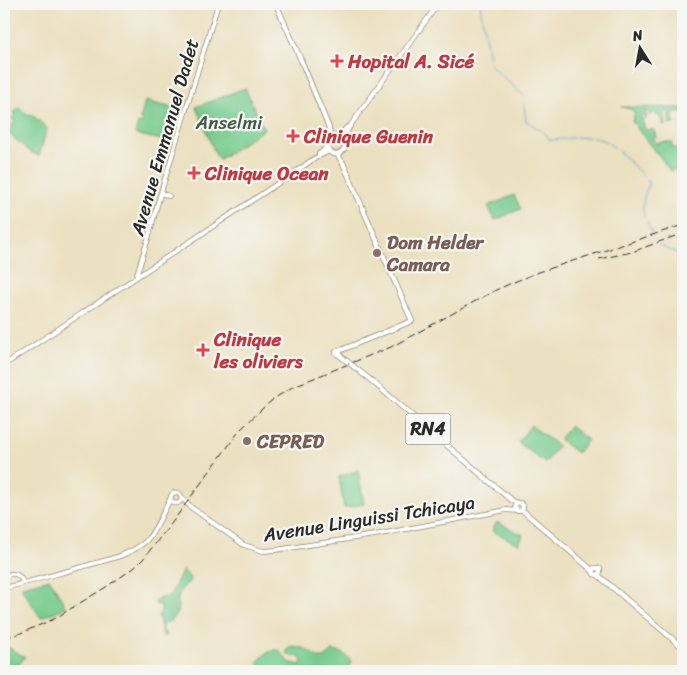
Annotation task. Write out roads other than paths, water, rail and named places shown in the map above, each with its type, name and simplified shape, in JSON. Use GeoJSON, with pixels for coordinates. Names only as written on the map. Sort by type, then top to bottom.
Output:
{"type":"FeatureCollection","features":[{"type":"Feature","properties":{"kind":"highway"},"geometry":{"type":"LineString","coordinates":[[276,4],[329,128],[330,138],[327,144],[330,151]]}},
{"type":"Feature","properties":{"kind":"highway"},"geometry":{"type":"LineString","coordinates":[[329,128],[337,136],[344,139]]}},
{"type":"Feature","properties":{"kind":"highway"},"geometry":{"type":"LineString","coordinates":[[330,138],[337,136]]}},
{"type":"Feature","properties":{"kind":"highway","name":"RN4"},"geometry":{"type":"LineString","coordinates":[[344,139],[346,144],[343,151],[344,163]]}},
{"type":"Feature","properties":{"kind":"highway","name":"RN4"},"geometry":{"type":"LineString","coordinates":[[330,151],[337,154],[344,163],[412,321],[349,348],[340,354],[571,551],[594,570],[599,569],[599,574],[683,646]]}},
{"type":"Feature","properties":{"kind":"highway"},"geometry":{"type":"LineString","coordinates":[[337,154],[343,151]]}},
{"type":"Feature","properties":{"kind":"main road","name":"Avenue Emmanuel Dadet"},"geometry":{"type":"LineString","coordinates":[[136,277],[218,4]]}},
{"type":"Feature","properties":{"kind":"main road"},"geometry":{"type":"LineString","coordinates":[[337,136],[348,126],[437,4]]}},
{"type":"Feature","properties":{"kind":"main road"},"geometry":{"type":"LineString","coordinates":[[344,139],[350,126],[437,4]]}},
{"type":"Feature","properties":{"kind":"main road"},"geometry":{"type":"LineString","coordinates":[[4,366],[312,160],[323,152],[327,144]]}},
{"type":"Feature","properties":{"kind":"main road"},"geometry":{"type":"LineString","coordinates":[[312,160],[330,151]]}},
{"type":"Feature","properties":{"kind":"main road"},"geometry":{"type":"LineString","coordinates":[[161,193],[169,196]]}},
{"type":"Feature","properties":{"kind":"main road"},"geometry":{"type":"LineString","coordinates":[[150,211],[155,216]]}},
{"type":"Feature","properties":{"kind":"main road"},"geometry":{"type":"LineString","coordinates":[[4,588],[130,552],[147,539],[173,494],[180,494],[188,505]]}},
{"type":"Feature","properties":{"kind":"main road"},"geometry":{"type":"LineString","coordinates":[[171,497],[172,501],[188,505]]}},
{"type":"Feature","properties":{"kind":"main road"},"geometry":{"type":"LineString","coordinates":[[164,510],[182,498]]}},
{"type":"Feature","properties":{"kind":"main road","name":"Avenue Linguissi Tchicaya"},"geometry":{"type":"LineString","coordinates":[[188,505],[244,545],[268,551],[375,535],[506,510],[517,506]]}},
{"type":"Feature","properties":{"kind":"main road"},"geometry":{"type":"LineString","coordinates":[[4,578],[14,574],[24,581]]}},
{"type":"Feature","properties":{"kind":"waterway"},"geometry":{"type":"LineString","coordinates":[[480,4],[490,65],[524,96]]}},
{"type":"Feature","properties":{"kind":"waterway"},"geometry":{"type":"LineString","coordinates":[[524,105],[526,121],[545,133],[550,140],[582,137],[600,139],[625,157],[649,184],[644,200],[644,217]]}},
{"type":"Feature","properties":{"kind":"waterway"},"geometry":{"type":"LineString","coordinates":[[647,222],[652,233]]}},
{"type":"Feature","properties":{"kind":"waterway"},"geometry":{"type":"LineString","coordinates":[[658,245],[683,256]]}},
{"type":"Feature","properties":{"kind":"railway"},"geometry":{"type":"LineString","coordinates":[[4,638],[54,619],[134,568],[171,524],[240,430],[275,398],[294,386],[391,347],[514,282],[683,225]]}},
{"type":"Feature","properties":{"kind":"railway"},"geometry":{"type":"LineString","coordinates":[[599,259],[632,252],[683,233]]}},
{"type":"Feature","properties":{"kind":"place","name":"Hopital A. Sicé"},"geometry":{"type":"Point","coordinates":[337,61]}},
{"type":"Feature","properties":{"kind":"place","name":"Clinique Guenin"},"geometry":{"type":"Point","coordinates":[293,136]}},
{"type":"Feature","properties":{"kind":"place","name":"Clinique Ocean"},"geometry":{"type":"Point","coordinates":[194,173]}},
{"type":"Feature","properties":{"kind":"place","name":"Dom Helder Camara"},"geometry":{"type":"Point","coordinates":[377,253]}},
{"type":"Feature","properties":{"kind":"place","name":"Clinique les oliviers"},"geometry":{"type":"Point","coordinates":[203,350]}},
{"type":"Feature","properties":{"kind":"place","name":"CEPRED"},"geometry":{"type":"Point","coordinates":[247,441]}},
{"type":"Feature","properties":{"kind":"park label","name":"Anselmi"},"geometry":{"type":"Point","coordinates":[229,122]}}]}
